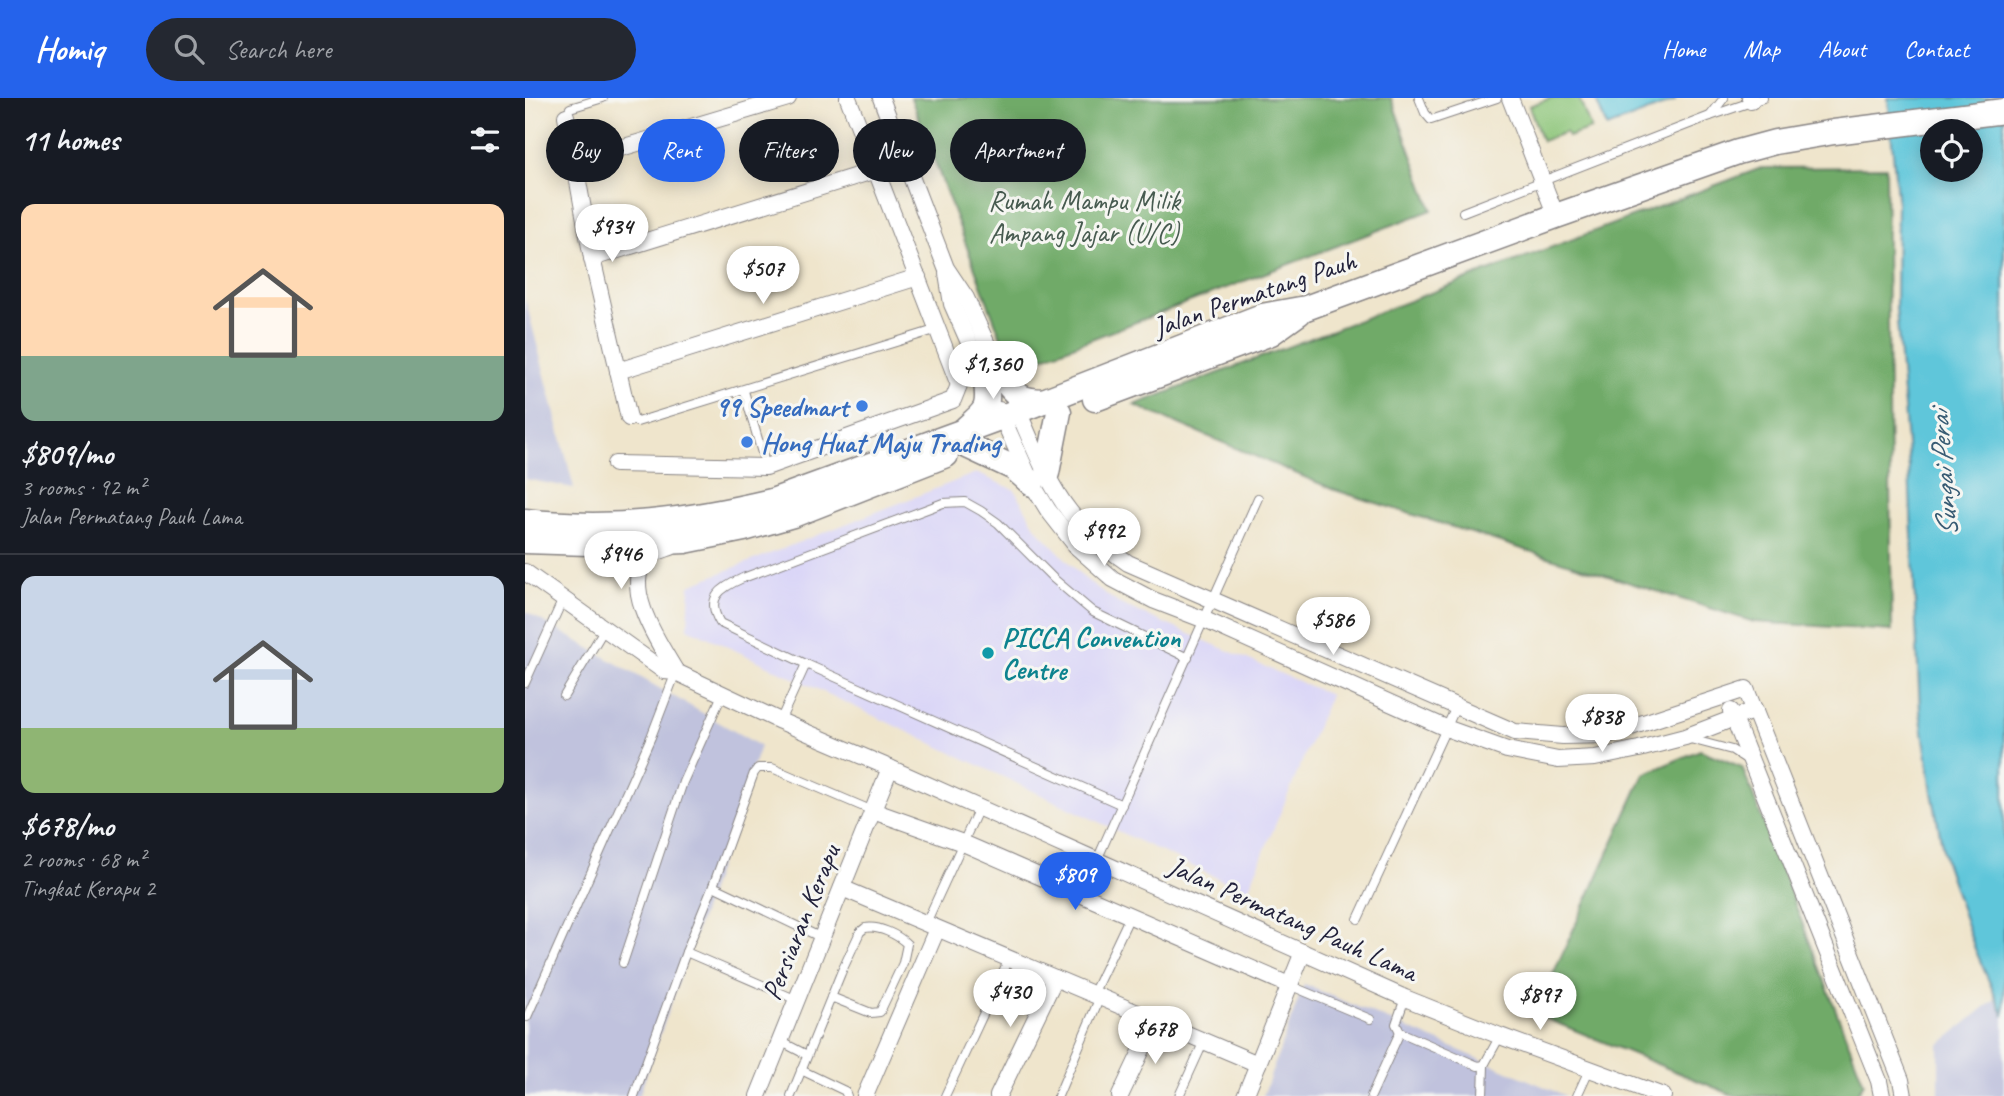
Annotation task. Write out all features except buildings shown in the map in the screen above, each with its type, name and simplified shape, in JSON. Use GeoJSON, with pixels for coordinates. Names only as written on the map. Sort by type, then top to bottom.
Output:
{"type":"FeatureCollection","features":[{"type":"Feature","properties":{"kind":"main road","name":"Jalan Permatang Pauh"},"geometry":{"type":"LineString","coordinates":[[525,521],[577,526],[629,525],[733,510],[772,501],[1013,421],[1262,316],[1305,308],[1751,148],[1776,142],[2004,111]]}},
{"type":"Feature","properties":{"kind":"main road"},"geometry":{"type":"LineString","coordinates":[[525,541],[620,544],[685,541],[744,530],[793,515],[963,439],[985,412],[993,378],[1016,395],[1051,406],[1040,478],[1014,468],[963,439]]}},
{"type":"Feature","properties":{"kind":"street"},"geometry":{"type":"LineString","coordinates":[[624,147],[788,98]]}},
{"type":"Feature","properties":{"kind":"street"},"geometry":{"type":"LineString","coordinates":[[848,98],[856,119]]}},
{"type":"Feature","properties":{"kind":"street"},"geometry":{"type":"LineString","coordinates":[[881,98],[889,119]]}},
{"type":"Feature","properties":{"kind":"street"},"geometry":{"type":"LineString","coordinates":[[1510,98],[1556,216]]}},
{"type":"Feature","properties":{"kind":"street"},"geometry":{"type":"LineString","coordinates":[[592,258],[853,177]]}},
{"type":"Feature","properties":{"kind":"street"},"geometry":{"type":"LineString","coordinates":[[578,182],[592,258],[629,418]]}},
{"type":"Feature","properties":{"kind":"street"},"geometry":{"type":"LineString","coordinates":[[615,464],[766,467],[953,400],[959,384],[882,182]]}},
{"type":"Feature","properties":{"kind":"street"},"geometry":{"type":"LineString","coordinates":[[913,182],[946,268],[966,298],[993,378],[1040,478],[1048,510],[1077,547],[1113,579],[1153,600],[1205,620],[1446,728],[1507,750],[1558,760],[1595,758],[1685,737],[1755,710]]}},
{"type":"Feature","properties":{"kind":"street"},"geometry":{"type":"LineString","coordinates":[[618,370],[918,278]]}},
{"type":"Feature","properties":{"kind":"street"},"geometry":{"type":"LineString","coordinates":[[1040,478],[1101,543],[1128,563],[1515,732],[1563,736],[1607,735],[1746,689],[1901,1080],[1904,1096]]}},
{"type":"Feature","properties":{"kind":"street"},"geometry":{"type":"LineString","coordinates":[[676,672],[643,610],[639,591],[640,572],[647,557],[685,541]]}},
{"type":"Feature","properties":{"kind":"street","name":"Jalan Permatang Pauh Lama"},"geometry":{"type":"LineString","coordinates":[[525,572],[664,671],[676,672],[780,721],[1405,998],[1663,1096]]}},
{"type":"Feature","properties":{"kind":"street"},"geometry":{"type":"LineString","coordinates":[[1725,697],[1879,1081],[1882,1096]]}},
{"type":"Feature","properties":{"kind":"street","name":"Persiaran Kerapu"},"geometry":{"type":"LineString","coordinates":[[758,1096],[890,768]]}},
{"type":"Feature","properties":{"kind":"street"},"geometry":{"type":"LineString","coordinates":[[873,810],[963,843],[1289,985]]}},
{"type":"Feature","properties":{"kind":"street"},"geometry":{"type":"LineString","coordinates":[[842,888],[1258,1064]]}},
{"type":"Feature","properties":{"kind":"street"},"geometry":{"type":"LineString","coordinates":[[865,1096],[932,926]]}},
{"type":"Feature","properties":{"kind":"street"},"geometry":{"type":"LineString","coordinates":[[1245,1096],[1303,952]]}},
{"type":"Feature","properties":{"kind":"street"},"geometry":{"type":"LineString","coordinates":[[998,1096],[1055,978]]}},
{"type":"Feature","properties":{"kind":"street"},"geometry":{"type":"LineString","coordinates":[[1121,1096],[1156,1020]]}},
{"type":"Feature","properties":{"kind":"lane"},"geometry":{"type":"LineString","coordinates":[[566,116],[570,108],[603,98]]}},
{"type":"Feature","properties":{"kind":"lane"},"geometry":{"type":"LineString","coordinates":[[1419,98],[1431,120],[1497,98]]}},
{"type":"Feature","properties":{"kind":"lane"},"geometry":{"type":"LineString","coordinates":[[1710,116],[1724,98]]}},
{"type":"Feature","properties":{"kind":"lane"},"geometry":{"type":"LineString","coordinates":[[1463,212],[1755,99]]}},
{"type":"Feature","properties":{"kind":"lane"},"geometry":{"type":"LineString","coordinates":[[629,418],[637,422],[938,329]]}},
{"type":"Feature","properties":{"kind":"lane"},"geometry":{"type":"LineString","coordinates":[[744,391],[766,467]]}},
{"type":"Feature","properties":{"kind":"lane"},"geometry":{"type":"LineString","coordinates":[[1097,860],[1258,498]]}},
{"type":"Feature","properties":{"kind":"lane"},"geometry":{"type":"LineString","coordinates":[[1122,805],[720,624],[713,611],[715,599],[726,585],[743,578],[943,503],[965,502],[998,523],[1054,579],[1093,612],[1188,658]]}},
{"type":"Feature","properties":{"kind":"lane"},"geometry":{"type":"LineString","coordinates":[[525,683],[563,599]]}},
{"type":"Feature","properties":{"kind":"lane"},"geometry":{"type":"LineString","coordinates":[[564,696],[605,628]]}},
{"type":"Feature","properties":{"kind":"lane"},"geometry":{"type":"LineString","coordinates":[[780,721],[806,664]]}},
{"type":"Feature","properties":{"kind":"lane"},"geometry":{"type":"LineString","coordinates":[[527,1017],[651,737],[676,672]]}},
{"type":"Feature","properties":{"kind":"lane"},"geometry":{"type":"LineString","coordinates":[[623,963],[683,782],[722,695]]}},
{"type":"Feature","properties":{"kind":"lane"},"geometry":{"type":"LineString","coordinates":[[1358,919],[1456,707]]}},
{"type":"Feature","properties":{"kind":"lane"},"geometry":{"type":"LineString","coordinates":[[1685,737],[1732,750],[1752,763]]}},
{"type":"Feature","properties":{"kind":"lane"},"geometry":{"type":"LineString","coordinates":[[634,1096],[686,952],[758,768],[772,768],[873,810]]}},
{"type":"Feature","properties":{"kind":"lane"},"geometry":{"type":"LineString","coordinates":[[932,926],[979,808]]}},
{"type":"Feature","properties":{"kind":"lane"},"geometry":{"type":"LineString","coordinates":[[713,886],[822,938]]}},
{"type":"Feature","properties":{"kind":"lane"},"geometry":{"type":"LineString","coordinates":[[1058,1096],[1130,916]]}},
{"type":"Feature","properties":{"kind":"lane"},"geometry":{"type":"LineString","coordinates":[[791,1096],[831,997],[860,932],[874,927],[893,934],[907,944],[903,963],[880,1012],[871,1013],[831,997]]}},
{"type":"Feature","properties":{"kind":"lane"},"geometry":{"type":"LineString","coordinates":[[686,952],[797,1000]]}},
{"type":"Feature","properties":{"kind":"lane"},"geometry":{"type":"LineString","coordinates":[[945,1096],[1009,958]]}},
{"type":"Feature","properties":{"kind":"lane"},"geometry":{"type":"LineString","coordinates":[[1289,985],[1370,1019]]}},
{"type":"Feature","properties":{"kind":"lane"},"geometry":{"type":"LineString","coordinates":[[1405,998],[1396,1024],[1400,1032],[1478,1066],[1484,1065]]}},
{"type":"Feature","properties":{"kind":"lane"},"geometry":{"type":"LineString","coordinates":[[1371,1096],[1400,1032]]}},
{"type":"Feature","properties":{"kind":"lane"},"geometry":{"type":"LineString","coordinates":[[1483,1096],[1484,1065],[1500,1036]]}},
{"type":"Feature","properties":{"kind":"lane"},"geometry":{"type":"LineString","coordinates":[[780,1041],[807,1055]]}},
{"type":"Feature","properties":{"kind":"lane"},"geometry":{"type":"LineString","coordinates":[[1179,1096],[1204,1041]]}},
{"type":"Feature","properties":{"kind":"lane"},"geometry":{"type":"LineString","coordinates":[[801,1070],[845,1091],[847,1096]]}},
{"type":"Feature","properties":{"kind":"lane"},"geometry":{"type":"LineString","coordinates":[[1577,1096],[1589,1070]]}},
{"type":"Feature","properties":{"kind":"shaded area"},"geometry":{"type":"Polygon","coordinates":[[[525,298],[574,488],[525,479],[525,298]]]}},
{"type":"Feature","properties":{"kind":"shaded area"},"geometry":{"type":"Polygon","coordinates":[[[976,473],[1015,490],[1036,528],[1084,578],[1118,603],[1330,695],[1247,892],[688,628],[690,585],[976,473]]]}},
{"type":"Feature","properties":{"kind":"shaded area"},"geometry":{"type":"Polygon","coordinates":[[[525,611],[760,746],[639,1096],[525,1096],[525,611]]]}},
{"type":"Feature","properties":{"kind":"shaded area"},"geometry":{"type":"Polygon","coordinates":[[[1304,984],[1566,1096],[1263,1096],[1304,984]]]}},
{"type":"Feature","properties":{"kind":"shaded area"},"geometry":{"type":"Polygon","coordinates":[[[1995,999],[2004,1016],[2004,1096],[1939,1096],[1939,1045],[1995,999]]]}},
{"type":"Feature","properties":{"kind":"green space","name":"Rumah Mampu Milik Ampang Jajar (U/C)"},"geometry":{"type":"Polygon","coordinates":[[[911,98],[1391,98],[1432,210],[1028,363],[1009,359],[936,165],[936,119],[919,119],[911,98]]]}},
{"type":"Feature","properties":{"kind":"green space"},"geometry":{"type":"Polygon","coordinates":[[[1551,98],[1579,98],[1591,129],[1568,137],[1566,132],[1542,141],[1529,106],[1551,98]]]}},
{"type":"Feature","properties":{"kind":"green space"},"geometry":{"type":"Polygon","coordinates":[[[1886,167],[1892,631],[1754,622],[1335,490],[1134,405],[1761,168],[1886,167]]]}},
{"type":"Feature","properties":{"kind":"green space"},"geometry":{"type":"Polygon","coordinates":[[[1700,750],[1742,767],[1864,1083],[1855,1096],[1735,1096],[1535,1014],[1644,774],[1700,750]]]}},
{"type":"Feature","properties":{"kind":"water"},"geometry":{"type":"Polygon","coordinates":[[[1595,98],[1674,98],[1675,101],[1607,127],[1595,98]]]}},
{"type":"Feature","properties":{"kind":"water","name":"Sungai Perai"},"geometry":{"type":"Polygon","coordinates":[[[1888,98],[2004,98],[2004,1016],[1975,949],[1945,861],[1932,792],[1920,711],[1909,469],[1896,308],[1897,197],[1888,98]]]}},
{"type":"Feature","properties":{"kind":"place","name":"99 Speedmart"},"geometry":{"type":"Point","coordinates":[862,406]}},
{"type":"Feature","properties":{"kind":"place","name":"Hong Huat Maju Trading"},"geometry":{"type":"Point","coordinates":[747,442]}},
{"type":"Feature","properties":{"kind":"place","name":"PICCA Convention Centre"},"geometry":{"type":"Point","coordinates":[988,653]}}]}
